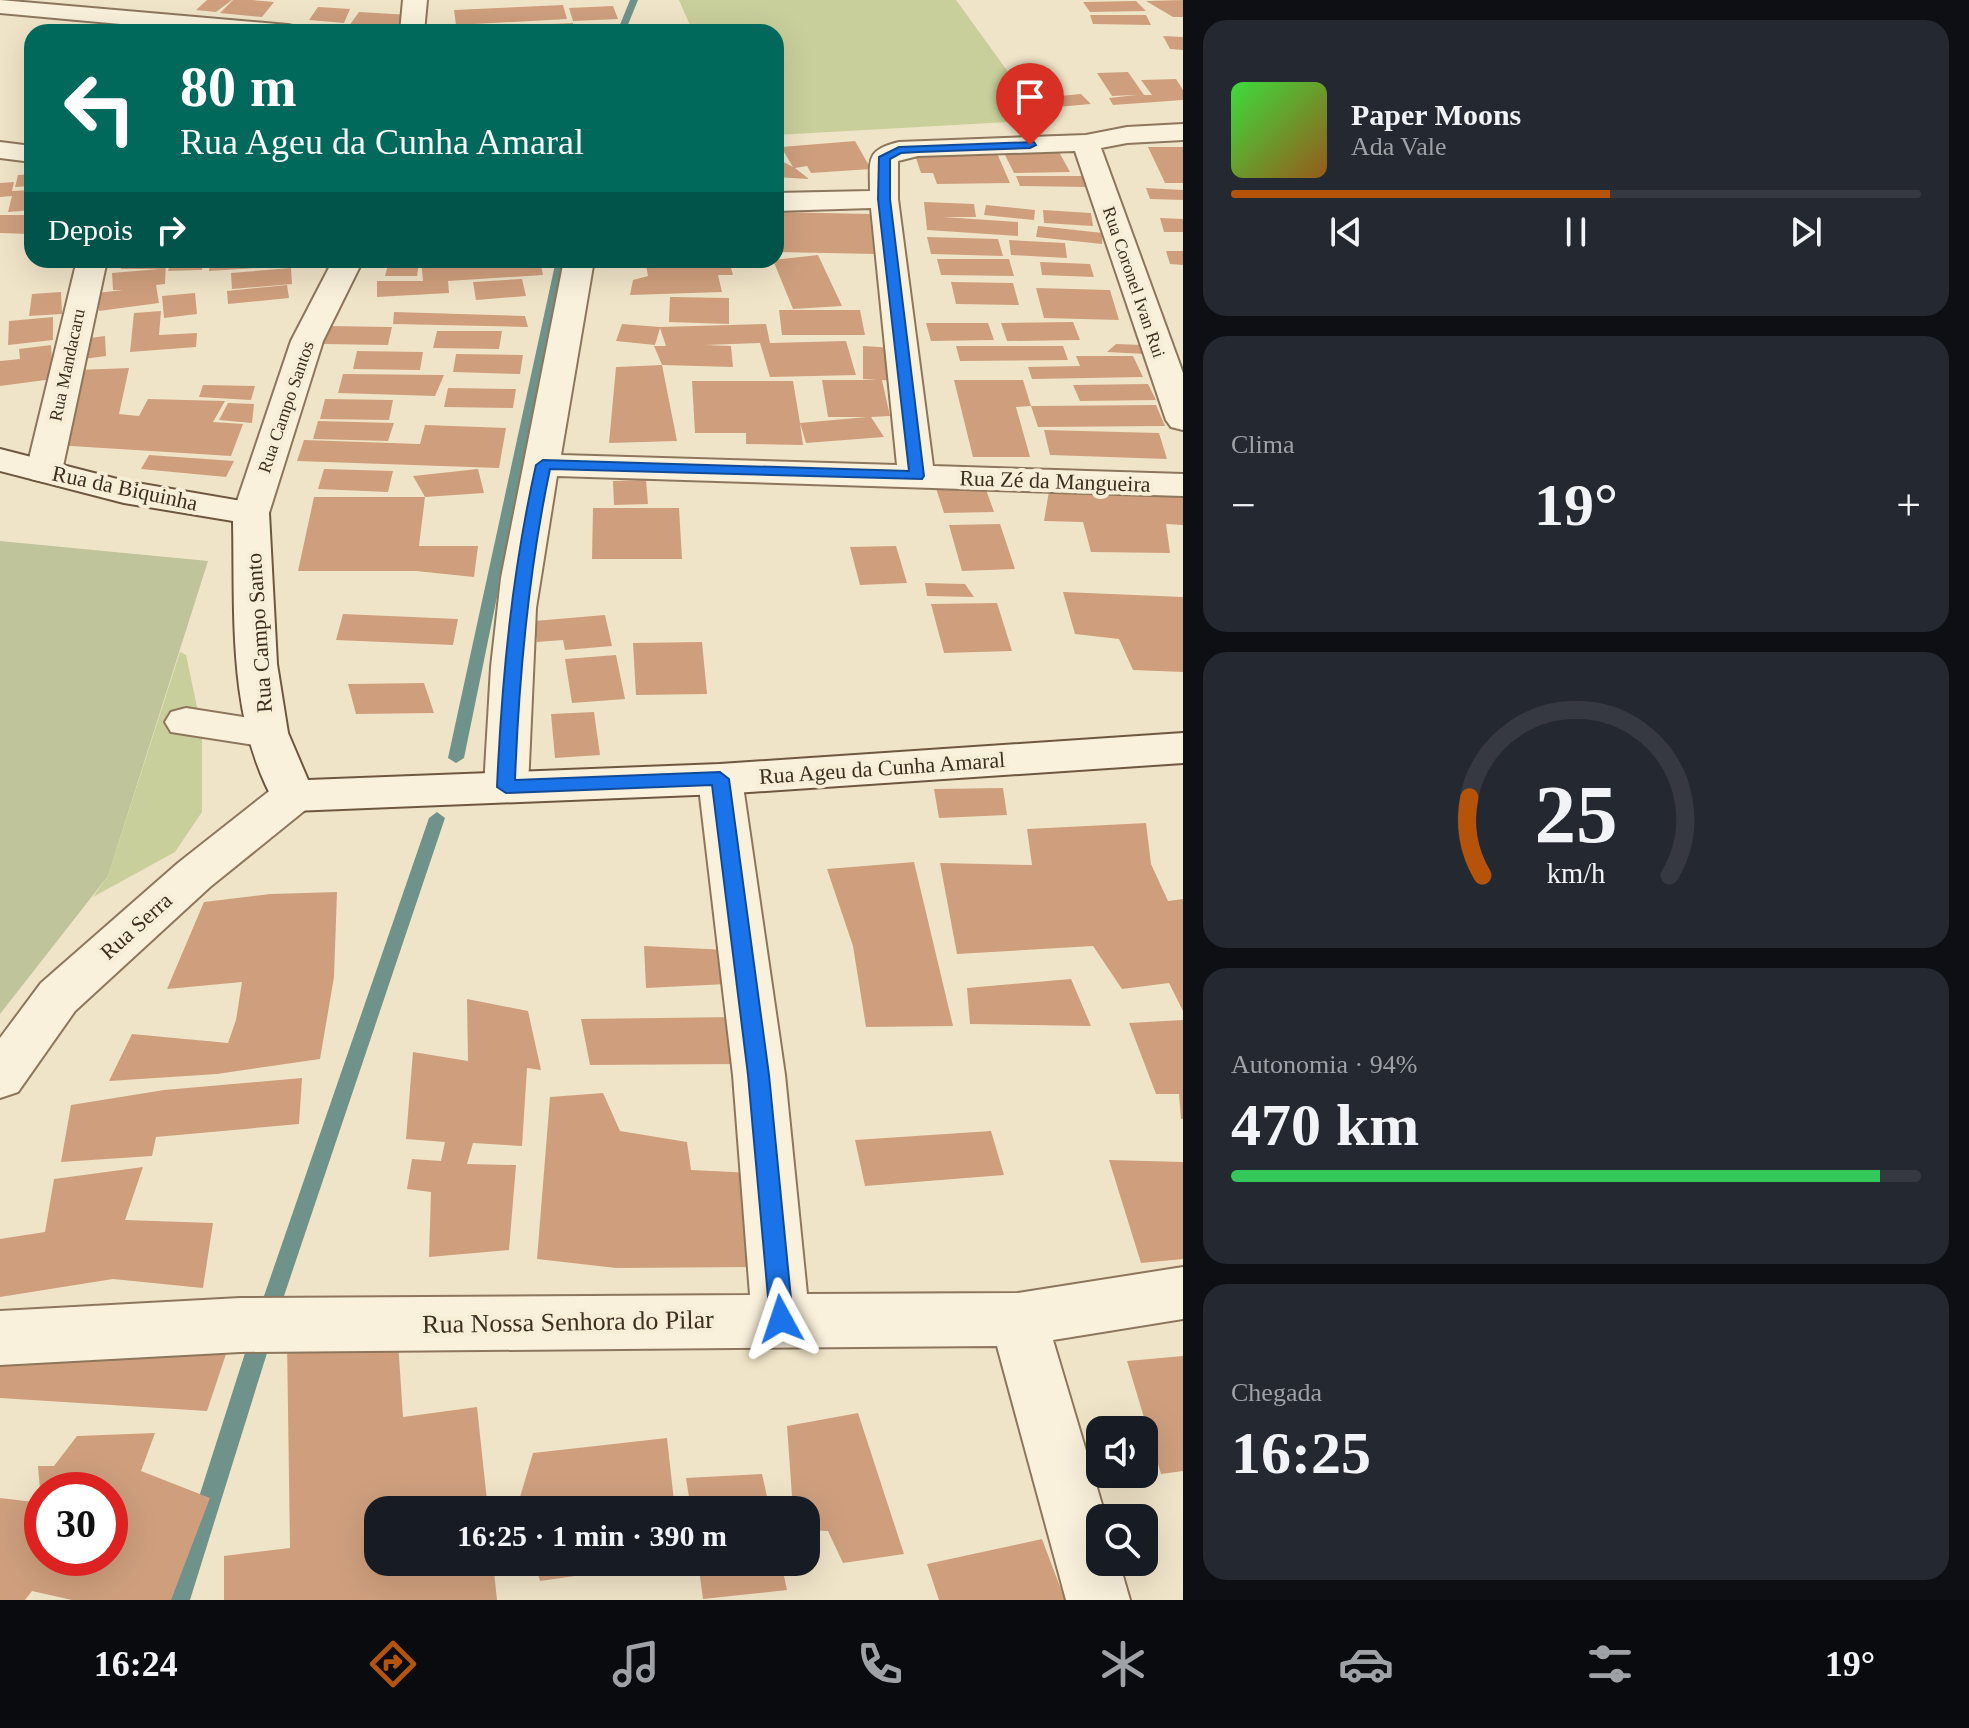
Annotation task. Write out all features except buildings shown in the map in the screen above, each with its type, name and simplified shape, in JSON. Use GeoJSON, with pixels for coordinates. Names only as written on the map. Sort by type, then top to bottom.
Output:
{"type":"FeatureCollection","features":[{"type":"Feature","properties":{"kind":"street"},"geometry":{"type":"LineString","coordinates":[[169,24],[189,0]]}},
{"type":"Feature","properties":{"kind":"street"},"geometry":{"type":"LineString","coordinates":[[413,24],[415,0]]}},
{"type":"Feature","properties":{"kind":"street"},"geometry":{"type":"LineString","coordinates":[[0,6],[142,24]]}},
{"type":"Feature","properties":{"kind":"street"},"geometry":{"type":"LineString","coordinates":[[916,476],[884,199],[884,157],[899,150],[918,148],[1086,143],[1127,135],[1183,132]]}},
{"type":"Feature","properties":{"kind":"street","name":"Rua Coronel Ivan Rui"},"geometry":{"type":"LineString","coordinates":[[1086,143],[1183,420]]}},
{"type":"Feature","properties":{"kind":"street"},"geometry":{"type":"LineString","coordinates":[[0,150],[24,153]]}},
{"type":"Feature","properties":{"kind":"street"},"geometry":{"type":"LineString","coordinates":[[784,202],[884,199]]}},
{"type":"Feature","properties":{"kind":"street","name":"Rua Mandacaru"},"geometry":{"type":"LineString","coordinates":[[44,471],[90,268]]}},
{"type":"Feature","properties":{"kind":"street","name":"Rua Campo Santos"},"geometry":{"type":"LineString","coordinates":[[251,513],[307,341],[344,268]]}},
{"type":"Feature","properties":{"kind":"street"},"geometry":{"type":"LineString","coordinates":[[506,787],[510,678],[518,600],[578,268]]}},
{"type":"Feature","properties":{"kind":"street","name":"Rua da Biquinha"},"geometry":{"type":"LineString","coordinates":[[0,460],[124,492],[251,513]]}},
{"type":"Feature","properties":{"kind":"street","name":"Rua Zé da Mangueira"},"geometry":{"type":"LineString","coordinates":[[543,465],[1183,485]]}},
{"type":"Feature","properties":{"kind":"street","name":"Rua Campo Santo"},"geometry":{"type":"LineString","coordinates":[[251,513],[257,664],[267,733],[293,796]]}},
{"type":"Feature","properties":{"kind":"street"},"geometry":{"type":"LineString","coordinates":[[186,722],[267,733]]}},
{"type":"Feature","properties":{"kind":"street","name":"Rua Ageu da Cunha Amaral"},"geometry":{"type":"LineString","coordinates":[[293,796],[720,779],[1183,748]]}},
{"type":"Feature","properties":{"kind":"street"},"geometry":{"type":"LineString","coordinates":[[720,779],[759,1075],[781,1319]]}},
{"type":"Feature","properties":{"kind":"street","name":"Rua Serra"},"geometry":{"type":"LineString","coordinates":[[0,1077],[58,997],[194,875],[293,796]]}},
{"type":"Feature","properties":{"kind":"street","name":"Rua Nossa Senhora do Pilar"},"geometry":{"type":"LineString","coordinates":[[0,1338],[240,1325],[1018,1319],[1183,1293]]}},
{"type":"Feature","properties":{"kind":"street"},"geometry":{"type":"LineString","coordinates":[[1018,1319],[1098,1600]]}},
{"type":"Feature","properties":{"kind":"green space"},"geometry":{"type":"Polygon","coordinates":[[[679,0],[956,0],[1043,120],[784,135],[784,24],[690,24],[679,0]]]}},
{"type":"Feature","properties":{"kind":"green space"},"geometry":{"type":"Polygon","coordinates":[[[0,541],[208,561],[108,876],[0,1014],[0,541]]]}},
{"type":"Feature","properties":{"kind":"green space"},"geometry":{"type":"Polygon","coordinates":[[[180,652],[186,655],[202,730],[202,812],[175,852],[93,897],[108,876],[180,652]]]}},
{"type":"Feature","properties":{"kind":"waterway"},"geometry":{"type":"LineString","coordinates":[[624,24],[634,0]]}},
{"type":"Feature","properties":{"kind":"waterway"},"geometry":{"type":"LineString","coordinates":[[456,758],[559,268]]}},
{"type":"Feature","properties":{"kind":"waterway"},"geometry":{"type":"LineString","coordinates":[[274,1296],[437,818]]}},
{"type":"Feature","properties":{"kind":"waterway"},"geometry":{"type":"LineString","coordinates":[[178,1600],[257,1350]]}},
{"type":"Feature","properties":{"kind":"route"},"geometry":{"type":"LineString","coordinates":[[781,1319],[759,1075],[720,779],[506,787],[510,678],[518,600],[537,493],[543,465],[916,476],[884,199],[884,157],[890,152],[918,148],[1030,145]]}}]}
